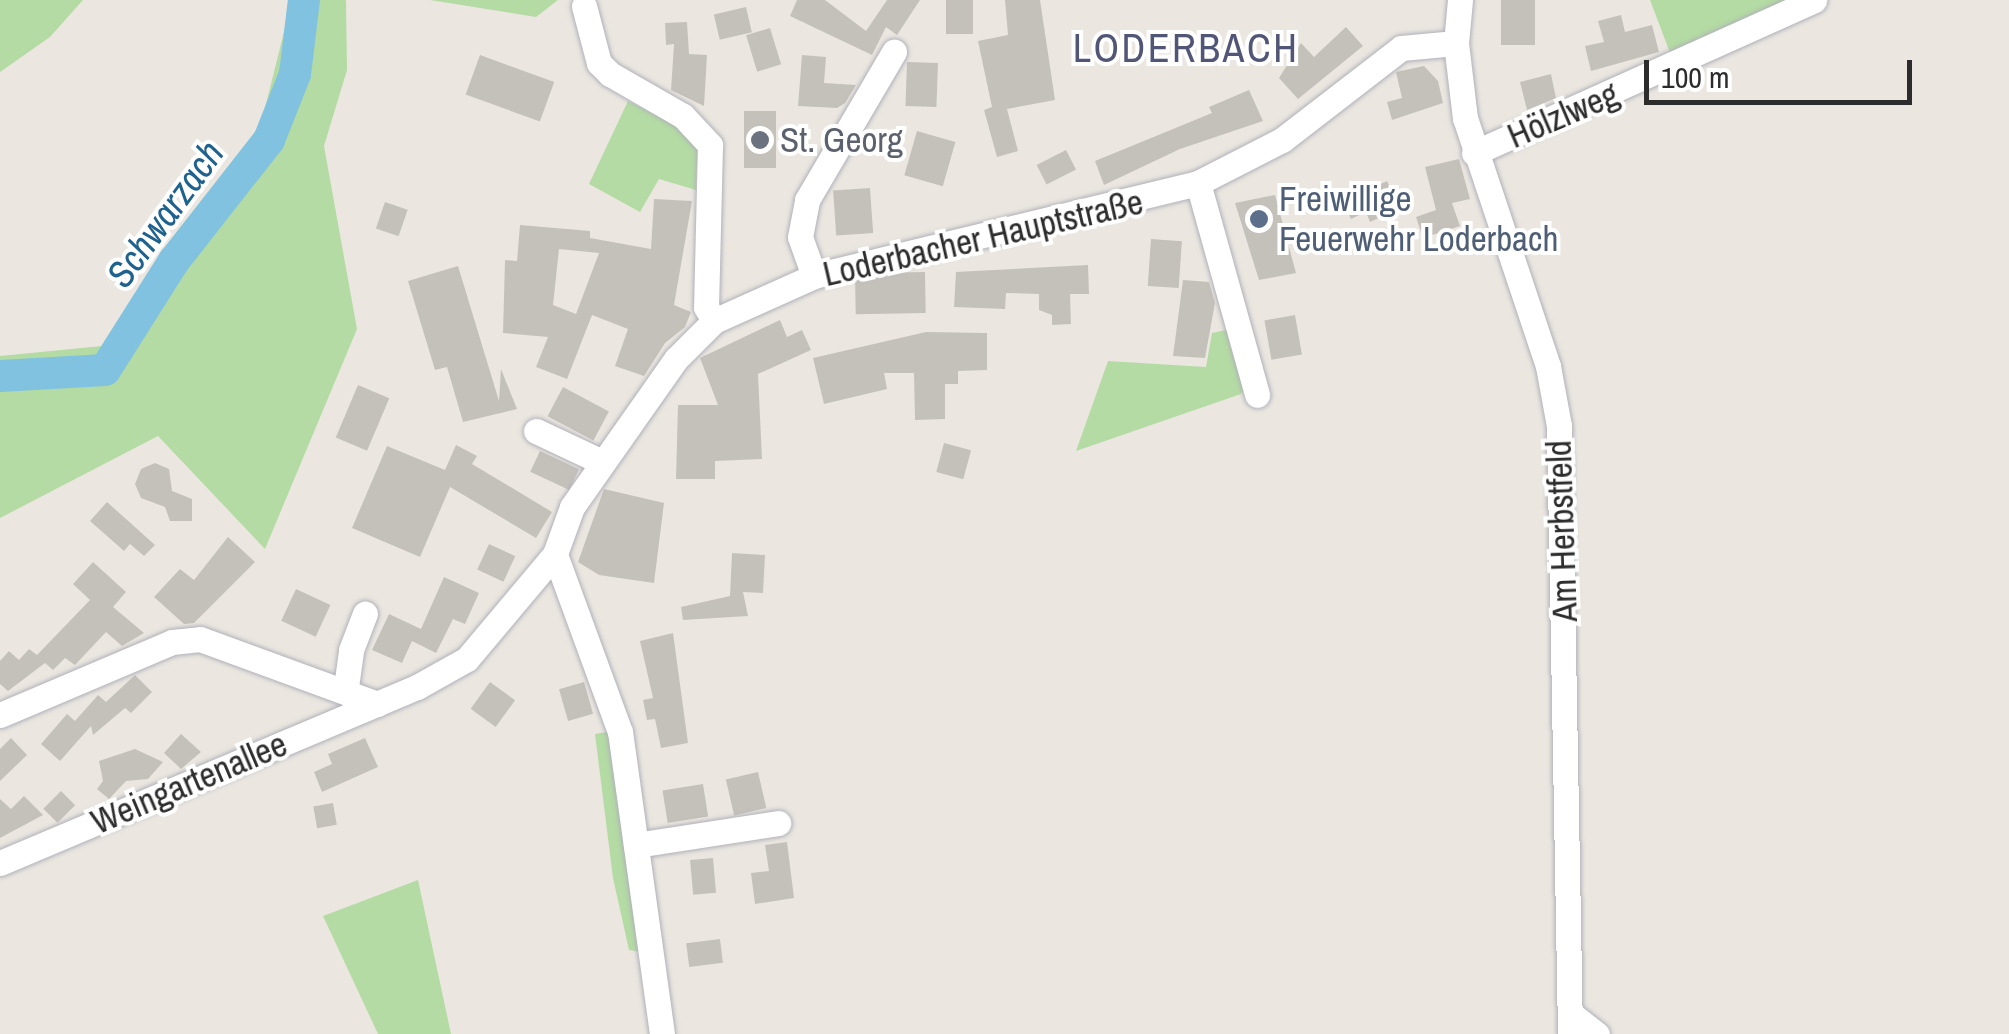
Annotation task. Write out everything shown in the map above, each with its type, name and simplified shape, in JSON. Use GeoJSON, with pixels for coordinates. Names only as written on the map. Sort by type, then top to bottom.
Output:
{"type":"FeatureCollection","features":[{"type":"Feature","properties":{"kind":"street"},"geometry":{"type":"LineString","coordinates":[[1456,43],[1460,0]]}},
{"type":"Feature","properties":{"kind":"street","name":"Hölzlweg"},"geometry":{"type":"LineString","coordinates":[[1474,153],[1724,46],[1814,0]]}},
{"type":"Feature","properties":{"kind":"street"},"geometry":{"type":"LineString","coordinates":[[584,6],[596,52],[610,74],[683,116],[710,144],[706,306],[714,320]]}},
{"type":"Feature","properties":{"kind":"street","name":"Am Herbstfeld"},"geometry":{"type":"LineString","coordinates":[[1456,43],[1474,153],[1548,366],[1559,426],[1570,1024]]}},
{"type":"Feature","properties":{"kind":"street","name":"Loderbacher Hauptstraße"},"geometry":{"type":"LineString","coordinates":[[555,554],[572,506],[676,359],[714,320],[814,276],[1198,183],[1282,140],[1401,48],[1456,43]]}},
{"type":"Feature","properties":{"kind":"street"},"geometry":{"type":"LineString","coordinates":[[814,276],[800,237],[807,200],[894,52]]}},
{"type":"Feature","properties":{"kind":"street"},"geometry":{"type":"LineString","coordinates":[[1198,183],[1257,394]]}},
{"type":"Feature","properties":{"kind":"street"},"geometry":{"type":"LineString","coordinates":[[536,432],[602,462]]}},
{"type":"Feature","properties":{"kind":"street"},"geometry":{"type":"LineString","coordinates":[[555,554],[610,695],[662,1033]]}},
{"type":"Feature","properties":{"kind":"street","name":"Weingartenallee"},"geometry":{"type":"LineString","coordinates":[[0,863],[378,704],[467,659],[555,554]]}},
{"type":"Feature","properties":{"kind":"street"},"geometry":{"type":"LineString","coordinates":[[346,687],[351,650],[365,614]]}},
{"type":"Feature","properties":{"kind":"street"},"geometry":{"type":"LineString","coordinates":[[0,715],[172,642],[200,639],[346,687],[378,704]]}},
{"type":"Feature","properties":{"kind":"street"},"geometry":{"type":"LineString","coordinates":[[636,845],[778,822]]}},
{"type":"Feature","properties":{"kind":"street"},"geometry":{"type":"LineString","coordinates":[[1570,1024],[1598,1034]]}},
{"type":"Feature","properties":{"kind":"green space"},"geometry":{"type":"Polygon","coordinates":[[[0,0],[83,0],[50,37],[0,72],[0,0]]]}},
{"type":"Feature","properties":{"kind":"green space"},"geometry":{"type":"Polygon","coordinates":[[[292,0],[346,0],[347,70],[324,146],[357,329],[265,549],[158,436],[0,518],[0,356],[102,346],[261,124],[292,0]]]}},
{"type":"Feature","properties":{"kind":"green space"},"geometry":{"type":"Polygon","coordinates":[[[430,0],[558,0],[536,17],[430,0]]]}},
{"type":"Feature","properties":{"kind":"green space"},"geometry":{"type":"Polygon","coordinates":[[[1650,0],[1791,0],[1672,58],[1650,0]]]}},
{"type":"Feature","properties":{"kind":"green space"},"geometry":{"type":"Polygon","coordinates":[[[628,101],[698,137],[696,190],[659,179],[640,212],[589,184],[628,101]]]}},
{"type":"Feature","properties":{"kind":"green space"},"geometry":{"type":"Polygon","coordinates":[[[1230,329],[1246,385],[1241,394],[1076,451],[1108,361],[1206,367],[1212,333],[1230,329]]]}},
{"type":"Feature","properties":{"kind":"green space"},"geometry":{"type":"Polygon","coordinates":[[[612,731],[641,952],[629,950],[613,878],[595,734],[612,731]]]}},
{"type":"Feature","properties":{"kind":"green space"},"geometry":{"type":"Polygon","coordinates":[[[418,880],[451,1034],[378,1034],[323,916],[418,880]]]}},
{"type":"Feature","properties":{"kind":"building"},"geometry":{"type":"Polygon","coordinates":[[[797,0],[825,0],[866,31],[887,0],[920,0],[897,35],[886,27],[872,55],[790,16],[797,0]]]}},
{"type":"Feature","properties":{"kind":"building"},"geometry":{"type":"Polygon","coordinates":[[[946,0],[973,0],[973,34],[946,34],[946,0]]]}},
{"type":"Feature","properties":{"kind":"building"},"geometry":{"type":"Polygon","coordinates":[[[1005,0],[1040,0],[1055,100],[1007,109],[1018,151],[997,157],[984,110],[992,107],[978,41],[1008,35],[1005,0]]]}},
{"type":"Feature","properties":{"kind":"building"},"geometry":{"type":"Polygon","coordinates":[[[1501,0],[1535,0],[1535,45],[1501,45],[1501,0]]]}},
{"type":"Feature","properties":{"kind":"building"},"geometry":{"type":"Polygon","coordinates":[[[746,7],[752,32],[720,40],[714,14],[746,7]]]}},
{"type":"Feature","properties":{"kind":"building"},"geometry":{"type":"Polygon","coordinates":[[[1621,15],[1625,32],[1652,25],[1659,52],[1591,71],[1585,46],[1604,42],[1598,21],[1621,15]]]}},
{"type":"Feature","properties":{"kind":"building"},"geometry":{"type":"Polygon","coordinates":[[[687,22],[689,54],[707,55],[704,106],[671,90],[674,44],[666,45],[665,23],[687,22]]]}},
{"type":"Feature","properties":{"kind":"building"},"geometry":{"type":"Polygon","coordinates":[[[1346,27],[1363,46],[1298,99],[1279,78],[1301,43],[1314,57],[1346,27]]]}},
{"type":"Feature","properties":{"kind":"building"},"geometry":{"type":"Polygon","coordinates":[[[770,28],[781,64],[757,72],[746,35],[770,28]]]}},
{"type":"Feature","properties":{"kind":"building"},"geometry":{"type":"Polygon","coordinates":[[[480,55],[554,82],[540,121],[466,94],[480,55]]]}},
{"type":"Feature","properties":{"kind":"building"},"geometry":{"type":"Polygon","coordinates":[[[802,55],[826,57],[824,83],[856,85],[845,103],[837,108],[798,106],[802,55]]]}},
{"type":"Feature","properties":{"kind":"building"},"geometry":{"type":"Polygon","coordinates":[[[907,62],[938,63],[936,107],[905,106],[907,62]]]}},
{"type":"Feature","properties":{"kind":"building"},"geometry":{"type":"Polygon","coordinates":[[[1424,66],[1438,81],[1443,103],[1392,120],[1387,102],[1402,98],[1396,72],[1424,66]]]}},
{"type":"Feature","properties":{"kind":"building"},"geometry":{"type":"Polygon","coordinates":[[[1551,74],[1556,98],[1527,110],[1520,82],[1551,74]]]}},
{"type":"Feature","properties":{"kind":"building"},"geometry":{"type":"Polygon","coordinates":[[[1249,90],[1263,121],[1180,149],[1104,185],[1095,161],[1212,113],[1209,107],[1249,90]]]}},
{"type":"Feature","properties":{"kind":"building","name":"St. Georg"},"geometry":{"type":"Polygon","coordinates":[[[744,111],[776,111],[776,168],[744,168],[744,111]]]}},
{"type":"Feature","properties":{"kind":"building"},"geometry":{"type":"Polygon","coordinates":[[[917,131],[955,142],[943,186],[904,175],[917,131]]]}},
{"type":"Feature","properties":{"kind":"building"},"geometry":{"type":"Polygon","coordinates":[[[1066,150],[1076,170],[1047,185],[1037,165],[1066,150]]]}},
{"type":"Feature","properties":{"kind":"building"},"geometry":{"type":"Polygon","coordinates":[[[1459,159],[1470,199],[1452,203],[1460,226],[1423,238],[1416,217],[1436,210],[1425,167],[1459,159]]]}},
{"type":"Feature","properties":{"kind":"building"},"geometry":{"type":"Polygon","coordinates":[[[1387,181],[1400,208],[1370,222],[1366,212],[1351,219],[1343,202],[1387,181]]]}},
{"type":"Feature","properties":{"kind":"building"},"geometry":{"type":"Polygon","coordinates":[[[870,188],[873,233],[836,235],[833,191],[870,188]]]}},
{"type":"Feature","properties":{"kind":"building"},"geometry":{"type":"Polygon","coordinates":[[[1275,195],[1296,273],[1259,280],[1235,203],[1275,195]]]}},
{"type":"Feature","properties":{"kind":"building"},"geometry":{"type":"Polygon","coordinates":[[[654,199],[692,201],[674,305],[691,312],[685,327],[665,343],[644,376],[615,366],[628,329],[592,315],[567,379],[536,367],[548,337],[503,333],[505,260],[517,261],[520,225],[590,231],[590,238],[651,249],[654,199]],[[559,249],[553,305],[576,314],[599,253],[559,249]]]}},
{"type":"Feature","properties":{"kind":"building"},"geometry":{"type":"Polygon","coordinates":[[[385,202],[408,210],[399,236],[376,228],[385,202]]]}},
{"type":"Feature","properties":{"kind":"building"},"geometry":{"type":"Polygon","coordinates":[[[1151,239],[1182,241],[1179,288],[1148,286],[1151,239]]]}},
{"type":"Feature","properties":{"kind":"building"},"geometry":{"type":"Polygon","coordinates":[[[1088,265],[1089,294],[1070,294],[1071,324],[1052,325],[1052,315],[1039,310],[1039,294],[1006,293],[1005,309],[954,307],[956,272],[1088,265]]]}},
{"type":"Feature","properties":{"kind":"building"},"geometry":{"type":"Polygon","coordinates":[[[458,266],[499,401],[501,369],[517,409],[463,422],[447,367],[435,370],[408,281],[458,266]]]}},
{"type":"Feature","properties":{"kind":"building"},"geometry":{"type":"Polygon","coordinates":[[[925,272],[926,313],[856,314],[855,273],[925,272]]]}},
{"type":"Feature","properties":{"kind":"building"},"geometry":{"type":"Polygon","coordinates":[[[1183,280],[1209,282],[1215,303],[1205,358],[1173,356],[1183,280]]]}},
{"type":"Feature","properties":{"kind":"building"},"geometry":{"type":"Polygon","coordinates":[[[1295,315],[1302,354],[1271,360],[1264,320],[1295,315]]]}},
{"type":"Feature","properties":{"kind":"building"},"geometry":{"type":"Polygon","coordinates":[[[780,320],[787,337],[802,330],[811,350],[758,374],[762,459],[715,461],[715,479],[676,479],[678,405],[718,405],[700,358],[780,320]]]}},
{"type":"Feature","properties":{"kind":"building"},"geometry":{"type":"Polygon","coordinates":[[[926,332],[987,333],[987,370],[958,371],[958,384],[945,384],[945,419],[915,420],[914,373],[884,373],[887,389],[824,404],[813,358],[926,332]]]}},
{"type":"Feature","properties":{"kind":"building"},"geometry":{"type":"Polygon","coordinates":[[[358,385],[389,398],[367,451],[336,437],[358,385]]]}},
{"type":"Feature","properties":{"kind":"building"},"geometry":{"type":"Polygon","coordinates":[[[563,387],[609,411],[593,441],[548,416],[563,387]]]}},
{"type":"Feature","properties":{"kind":"building"},"geometry":{"type":"Polygon","coordinates":[[[944,443],[971,450],[963,479],[936,472],[944,443]]]}},
{"type":"Feature","properties":{"kind":"building"},"geometry":{"type":"Polygon","coordinates":[[[456,445],[477,456],[472,464],[552,512],[536,538],[450,487],[420,557],[352,528],[387,446],[445,470],[456,445]]]}},
{"type":"Feature","properties":{"kind":"building"},"geometry":{"type":"Polygon","coordinates":[[[540,451],[579,469],[569,490],[530,472],[540,451]]]}},
{"type":"Feature","properties":{"kind":"building"},"geometry":{"type":"Polygon","coordinates":[[[155,463],[169,469],[172,491],[192,499],[192,521],[170,521],[165,507],[141,498],[135,484],[141,469],[155,463]]]}},
{"type":"Feature","properties":{"kind":"building"},"geometry":{"type":"Polygon","coordinates":[[[604,489],[664,503],[654,583],[599,575],[578,562],[604,489]]]}},
{"type":"Feature","properties":{"kind":"building"},"geometry":{"type":"Polygon","coordinates":[[[107,502],[155,545],[144,556],[130,544],[124,551],[90,521],[107,502]]]}},
{"type":"Feature","properties":{"kind":"building"},"geometry":{"type":"Polygon","coordinates":[[[228,537],[255,562],[194,623],[184,624],[154,597],[180,569],[194,580],[228,537]]]}},
{"type":"Feature","properties":{"kind":"building"},"geometry":{"type":"Polygon","coordinates":[[[489,544],[515,556],[503,582],[477,569],[489,544]]]}},
{"type":"Feature","properties":{"kind":"building"},"geometry":{"type":"Polygon","coordinates":[[[732,553],[765,555],[763,593],[743,592],[748,616],[683,620],[681,607],[730,596],[732,553]]]}},
{"type":"Feature","properties":{"kind":"building"},"geometry":{"type":"Polygon","coordinates":[[[93,562],[126,592],[113,607],[144,633],[122,646],[106,632],[75,665],[65,658],[53,670],[45,663],[8,691],[0,684],[0,661],[9,651],[19,660],[29,649],[37,655],[90,600],[73,584],[93,562]]]}},
{"type":"Feature","properties":{"kind":"building"},"geometry":{"type":"Polygon","coordinates":[[[444,577],[479,593],[465,624],[453,619],[436,653],[412,641],[402,663],[372,650],[389,614],[421,629],[444,577]]]}},
{"type":"Feature","properties":{"kind":"building"},"geometry":{"type":"Polygon","coordinates":[[[296,589],[330,605],[316,637],[281,621],[296,589]]]}},
{"type":"Feature","properties":{"kind":"building"},"geometry":{"type":"Polygon","coordinates":[[[673,633],[688,743],[661,748],[655,719],[647,720],[643,700],[653,698],[640,641],[673,633]]]}},
{"type":"Feature","properties":{"kind":"building"},"geometry":{"type":"Polygon","coordinates":[[[135,675],[152,692],[131,713],[125,708],[93,735],[91,726],[60,761],[41,744],[67,714],[75,721],[98,695],[106,702],[135,675]]]}},
{"type":"Feature","properties":{"kind":"building"},"geometry":{"type":"Polygon","coordinates":[[[490,682],[515,700],[496,727],[471,709],[490,682]]]}},
{"type":"Feature","properties":{"kind":"building"},"geometry":{"type":"Polygon","coordinates":[[[584,682],[593,714],[568,721],[559,689],[584,682]]]}},
{"type":"Feature","properties":{"kind":"building"},"geometry":{"type":"Polygon","coordinates":[[[181,734],[201,752],[181,769],[164,753],[181,734]]]}},
{"type":"Feature","properties":{"kind":"building"},"geometry":{"type":"Polygon","coordinates":[[[11,738],[27,755],[0,781],[0,749],[11,738]]]}},
{"type":"Feature","properties":{"kind":"building"},"geometry":{"type":"Polygon","coordinates":[[[365,738],[378,767],[322,792],[314,772],[332,764],[328,754],[365,738]]]}},
{"type":"Feature","properties":{"kind":"building"},"geometry":{"type":"Polygon","coordinates":[[[135,749],[163,762],[148,779],[126,781],[109,799],[97,789],[103,781],[99,761],[135,749]]]}},
{"type":"Feature","properties":{"kind":"building"},"geometry":{"type":"Polygon","coordinates":[[[758,772],[766,808],[734,815],[726,779],[758,772]]]}},
{"type":"Feature","properties":{"kind":"building"},"geometry":{"type":"Polygon","coordinates":[[[703,784],[708,817],[668,823],[663,790],[703,784]]]}},
{"type":"Feature","properties":{"kind":"building"},"geometry":{"type":"Polygon","coordinates":[[[61,791],[75,805],[57,823],[43,809],[61,791]]]}},
{"type":"Feature","properties":{"kind":"building"},"geometry":{"type":"Polygon","coordinates":[[[24,796],[43,815],[0,838],[0,799],[11,809],[24,796]]]}},
{"type":"Feature","properties":{"kind":"building"},"geometry":{"type":"Polygon","coordinates":[[[333,803],[337,825],[317,828],[313,806],[333,803]]]}},
{"type":"Feature","properties":{"kind":"building"},"geometry":{"type":"Polygon","coordinates":[[[787,842],[794,898],[755,904],[751,873],[769,871],[765,845],[787,842]]]}},
{"type":"Feature","properties":{"kind":"building"},"geometry":{"type":"Polygon","coordinates":[[[713,858],[716,893],[693,895],[690,860],[713,858]]]}},
{"type":"Feature","properties":{"kind":"building"},"geometry":{"type":"Polygon","coordinates":[[[720,939],[723,963],[689,967],[686,943],[720,939]]]}},
{"type":"Feature","properties":{"kind":"waterway","name":"Schwarzach"},"geometry":{"type":"LineString","coordinates":[[0,376],[105,370],[174,261],[269,140],[295,74],[304,0]]}},
{"type":"Feature","properties":{"kind":"place","name":"St. Georg"},"geometry":{"type":"Point","coordinates":[760,140]}},
{"type":"Feature","properties":{"kind":"place","name":"Freiwillige Feuerwehr Loderbach"},"geometry":{"type":"Point","coordinates":[1259,219]}},
{"type":"Feature","properties":{"kind":"district","name":"LODERBACH"},"geometry":{"type":"Point","coordinates":[1186,48]}}]}
